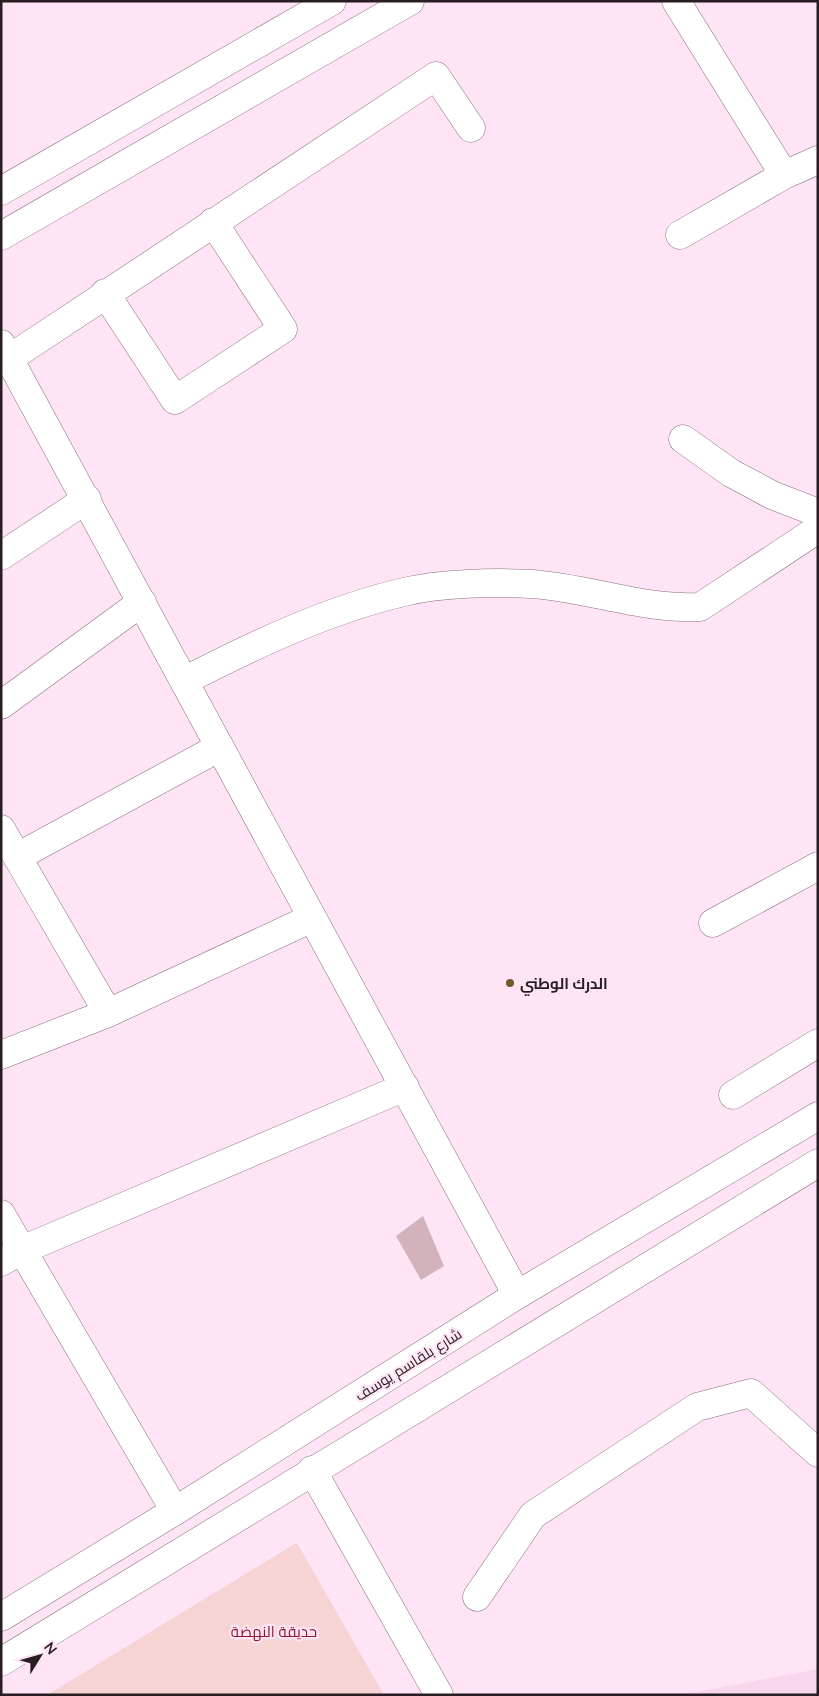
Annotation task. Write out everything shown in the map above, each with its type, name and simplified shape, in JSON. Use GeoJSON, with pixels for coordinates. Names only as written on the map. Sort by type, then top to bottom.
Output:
{"type":"FeatureCollection","features":[{"type":"Feature","properties":{"kind":"street"},"geometry":{"type":"LineString","coordinates":[[1,191],[332,1]]}},
{"type":"Feature","properties":{"kind":"street"},"geometry":{"type":"LineString","coordinates":[[1,236],[410,1]]}},
{"type":"Feature","properties":{"kind":"street"},"geometry":{"type":"LineString","coordinates":[[676,1],[784,175]]}},
{"type":"Feature","properties":{"kind":"street"},"geometry":{"type":"LineString","coordinates":[[470,128],[436,76],[105,293],[6,351],[517,1295]]}},
{"type":"Feature","properties":{"kind":"street"},"geometry":{"type":"LineString","coordinates":[[680,234],[784,175],[818,160]]}},
{"type":"Feature","properties":{"kind":"street"},"geometry":{"type":"LineString","coordinates":[[105,293],[175,400],[283,329],[214,222]]}},
{"type":"Feature","properties":{"kind":"street"},"geometry":{"type":"LineString","coordinates":[[683,439],[731,473],[772,495],[818,513]]}},
{"type":"Feature","properties":{"kind":"street"},"geometry":{"type":"LineString","coordinates":[[1,556],[87,499]]}},
{"type":"Feature","properties":{"kind":"street"},"geometry":{"type":"LineString","coordinates":[[184,681],[254,645],[330,615],[405,592],[470,584],[532,584],[598,593],[677,608],[700,607],[818,529]]}},
{"type":"Feature","properties":{"kind":"street"},"geometry":{"type":"LineString","coordinates":[[1,705],[142,602]]}},
{"type":"Feature","properties":{"kind":"street"},"geometry":{"type":"LineString","coordinates":[[17,857],[220,747]]}},
{"type":"Feature","properties":{"kind":"street"},"geometry":{"type":"LineString","coordinates":[[1,829],[108,1013]]}},
{"type":"Feature","properties":{"kind":"street"},"geometry":{"type":"LineString","coordinates":[[713,923],[818,866]]}},
{"type":"Feature","properties":{"kind":"street"},"geometry":{"type":"LineString","coordinates":[[1,1055],[108,1013],[312,918]]}},
{"type":"Feature","properties":{"kind":"street"},"geometry":{"type":"LineString","coordinates":[[733,1095],[818,1043]]}},
{"type":"Feature","properties":{"kind":"street"},"geometry":{"type":"LineString","coordinates":[[12,1256],[404,1087]]}},
{"type":"Feature","properties":{"kind":"street","name":"شارع بلقاسم يوسف"},"geometry":{"type":"LineString","coordinates":[[1,1617],[175,1512],[517,1295],[818,1116]]}},
{"type":"Feature","properties":{"kind":"street"},"geometry":{"type":"LineString","coordinates":[[1,1662],[312,1470],[818,1163]]}},
{"type":"Feature","properties":{"kind":"street"},"geometry":{"type":"LineString","coordinates":[[1,1214],[12,1256],[175,1512]]}},
{"type":"Feature","properties":{"kind":"street"},"geometry":{"type":"LineString","coordinates":[[477,1597],[533,1515],[697,1407],[751,1393],[818,1452]]}},
{"type":"Feature","properties":{"kind":"street"},"geometry":{"type":"LineString","coordinates":[[312,1470],[439,1695]]}},
{"type":"Feature","properties":{"kind":"shaded area"},"geometry":{"type":"Polygon","coordinates":[[[818,1669],[818,1695],[681,1695],[818,1669]]]}},
{"type":"Feature","properties":{"kind":"green space","name":"حديقة النهضة"},"geometry":{"type":"Polygon","coordinates":[[[296,1543],[384,1695],[47,1695],[296,1543]]]}},
{"type":"Feature","properties":{"kind":"building"},"geometry":{"type":"Polygon","coordinates":[[[423,1216],[444,1266],[421,1280],[396,1236],[423,1216]]]}},
{"type":"Feature","properties":{"kind":"place","name":"الدرك الوطني"},"geometry":{"type":"Point","coordinates":[510,983]}}]}
